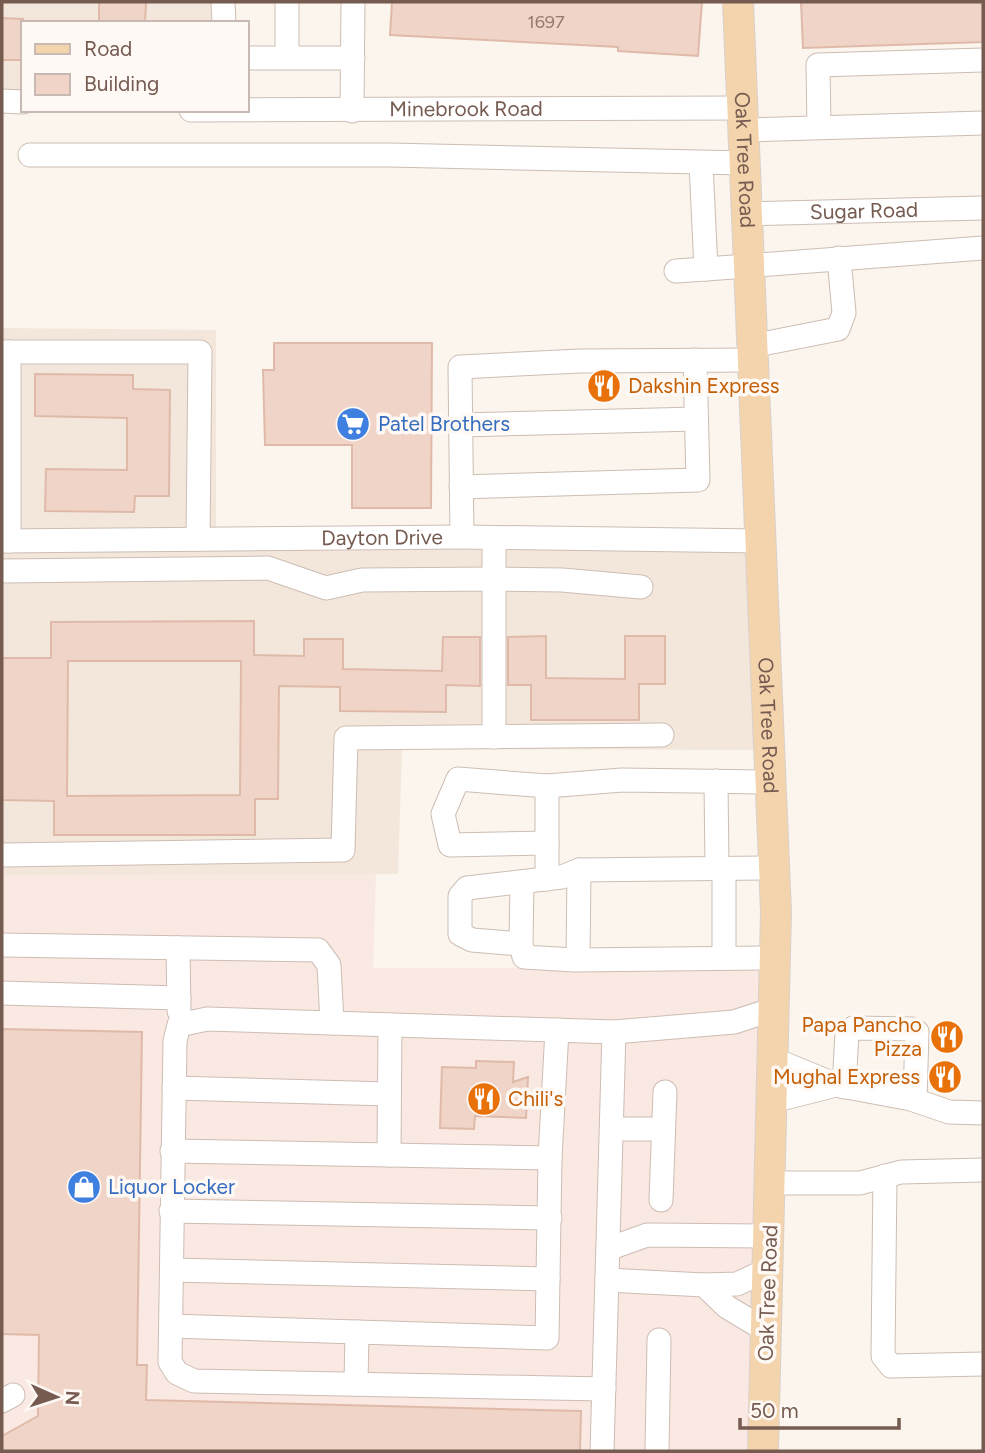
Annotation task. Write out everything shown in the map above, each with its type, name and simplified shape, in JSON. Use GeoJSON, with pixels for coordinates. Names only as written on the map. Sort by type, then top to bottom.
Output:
{"type":"FeatureCollection","features":[{"type":"Feature","properties":{"kind":"main road","name":"Oak Tree Road"},"geometry":{"type":"LineString","coordinates":[[738,2],[774,868],[771,1183],[763,1451]]}},
{"type":"Feature","properties":{"kind":"street"},"geometry":{"type":"LineString","coordinates":[[223,2],[223,21]]}},
{"type":"Feature","properties":{"kind":"street"},"geometry":{"type":"LineString","coordinates":[[287,2],[287,57]]}},
{"type":"Feature","properties":{"kind":"street"},"geometry":{"type":"LineString","coordinates":[[352,111],[353,2]]}},
{"type":"Feature","properties":{"kind":"street"},"geometry":{"type":"LineString","coordinates":[[248,58],[353,58]]}},
{"type":"Feature","properties":{"kind":"street"},"geometry":{"type":"LineString","coordinates":[[819,127],[818,65],[983,60]]}},
{"type":"Feature","properties":{"kind":"street"},"geometry":{"type":"LineString","coordinates":[[2,101],[21,102]]}},
{"type":"Feature","properties":{"kind":"street","name":"Minebrook Road"},"geometry":{"type":"LineString","coordinates":[[248,111],[742,119],[819,127],[983,123]]}},
{"type":"Feature","properties":{"kind":"street"},"geometry":{"type":"LineString","coordinates":[[30,155],[404,155],[744,163]]}},
{"type":"Feature","properties":{"kind":"street"},"geometry":{"type":"LineString","coordinates":[[701,164],[706,269]]}},
{"type":"Feature","properties":{"kind":"street","name":"Sugar Road"},"geometry":{"type":"LineString","coordinates":[[745,214],[983,208]]}},
{"type":"Feature","properties":{"kind":"street"},"geometry":{"type":"LineString","coordinates":[[676,271],[983,248]]}},
{"type":"Feature","properties":{"kind":"street"},"geometry":{"type":"LineString","coordinates":[[462,537],[460,366],[695,360],[752,353],[838,329],[844,313],[839,258]]}},
{"type":"Feature","properties":{"kind":"street"},"geometry":{"type":"LineString","coordinates":[[5,541],[5,352],[200,352],[198,539]]}},
{"type":"Feature","properties":{"kind":"street"},"geometry":{"type":"LineString","coordinates":[[461,487],[698,480],[695,360]]}},
{"type":"Feature","properties":{"kind":"street"},"geometry":{"type":"LineString","coordinates":[[460,425],[696,419]]}},
{"type":"Feature","properties":{"kind":"street","name":"Dayton Drive"},"geometry":{"type":"LineString","coordinates":[[5,541],[289,541],[462,537],[761,541]]}},
{"type":"Feature","properties":{"kind":"street"},"geometry":{"type":"LineString","coordinates":[[494,538],[494,737]]}},
{"type":"Feature","properties":{"kind":"street"},"geometry":{"type":"LineString","coordinates":[[2,571],[268,568],[326,588],[362,580],[494,579],[562,580],[641,587]]}},
{"type":"Feature","properties":{"kind":"street"},"geometry":{"type":"LineString","coordinates":[[2,855],[343,850],[346,738],[662,735]]}},
{"type":"Feature","properties":{"kind":"street"},"geometry":{"type":"LineString","coordinates":[[547,843],[450,845],[443,814],[458,779],[547,786],[622,780],[771,782]]}},
{"type":"Feature","properties":{"kind":"street"},"geometry":{"type":"LineString","coordinates":[[716,781],[724,958]]}},
{"type":"Feature","properties":{"kind":"street"},"geometry":{"type":"LineString","coordinates":[[547,786],[547,879]]}},
{"type":"Feature","properties":{"kind":"street"},"geometry":{"type":"LineString","coordinates":[[522,944],[472,940],[460,934],[460,896],[467,888],[547,879],[579,870],[774,868]]}},
{"type":"Feature","properties":{"kind":"street"},"geometry":{"type":"LineString","coordinates":[[578,960],[579,870]]}},
{"type":"Feature","properties":{"kind":"street"},"geometry":{"type":"LineString","coordinates":[[522,881],[524,957],[578,960],[775,958]]}},
{"type":"Feature","properties":{"kind":"street"},"geometry":{"type":"LineString","coordinates":[[2,945],[318,950],[329,965],[332,1023]]}},
{"type":"Feature","properties":{"kind":"street"},"geometry":{"type":"LineString","coordinates":[[178,948],[179,1026],[175,1041],[172,1151],[170,1362],[177,1373],[194,1381],[604,1389]]}},
{"type":"Feature","properties":{"kind":"street"},"geometry":{"type":"LineString","coordinates":[[2,993],[178,998]]}},
{"type":"Feature","properties":{"kind":"street"},"geometry":{"type":"LineString","coordinates":[[179,1026],[206,1018],[614,1032],[734,1022],[774,1009]]}},
{"type":"Feature","properties":{"kind":"street"},"geometry":{"type":"LineString","coordinates":[[389,1155],[390,1025]]}},
{"type":"Feature","properties":{"kind":"street"},"geometry":{"type":"LineString","coordinates":[[840,1086],[847,1034],[853,1028],[912,1029],[917,1032],[915,1100]]}},
{"type":"Feature","properties":{"kind":"street"},"geometry":{"type":"LineString","coordinates":[[171,1326],[547,1338],[550,1158],[557,1030]]}},
{"type":"Feature","properties":{"kind":"street"},"geometry":{"type":"LineString","coordinates":[[602,1451],[614,1032]]}},
{"type":"Feature","properties":{"kind":"street"},"geometry":{"type":"LineString","coordinates":[[773,1059],[840,1086],[915,1100],[949,1112],[983,1113]]}},
{"type":"Feature","properties":{"kind":"street"},"geometry":{"type":"LineString","coordinates":[[772,1101],[840,1086]]}},
{"type":"Feature","properties":{"kind":"street"},"geometry":{"type":"LineString","coordinates":[[174,1088],[389,1094]]}},
{"type":"Feature","properties":{"kind":"street"},"geometry":{"type":"LineString","coordinates":[[661,1200],[665,1092]]}},
{"type":"Feature","properties":{"kind":"street"},"geometry":{"type":"LineString","coordinates":[[612,1129],[663,1129]]}},
{"type":"Feature","properties":{"kind":"street"},"geometry":{"type":"LineString","coordinates":[[172,1151],[550,1158]]}},
{"type":"Feature","properties":{"kind":"street"},"geometry":{"type":"LineString","coordinates":[[771,1183],[860,1182],[901,1172],[983,1170]]}},
{"type":"Feature","properties":{"kind":"street"},"geometry":{"type":"LineString","coordinates":[[885,1176],[883,1356],[891,1366],[983,1364]]}},
{"type":"Feature","properties":{"kind":"street"},"geometry":{"type":"LineString","coordinates":[[171,1211],[550,1217]]}},
{"type":"Feature","properties":{"kind":"street"},"geometry":{"type":"LineString","coordinates":[[610,1215],[625,1228],[647,1235],[770,1236]]}},
{"type":"Feature","properties":{"kind":"street"},"geometry":{"type":"LineString","coordinates":[[608,1250],[647,1235]]}},
{"type":"Feature","properties":{"kind":"street"},"geometry":{"type":"LineString","coordinates":[[607,1280],[704,1286],[737,1284],[769,1269]]}},
{"type":"Feature","properties":{"kind":"street"},"geometry":{"type":"LineString","coordinates":[[172,1270],[548,1279]]}},
{"type":"Feature","properties":{"kind":"street"},"geometry":{"type":"LineString","coordinates":[[704,1286],[727,1307],[767,1331]]}},
{"type":"Feature","properties":{"kind":"street"},"geometry":{"type":"LineString","coordinates":[[356,1384],[357,1332]]}},
{"type":"Feature","properties":{"kind":"street"},"geometry":{"type":"LineString","coordinates":[[657,1451],[659,1340]]}},
{"type":"Feature","properties":{"kind":"shaded area"},"geometry":{"type":"Polygon","coordinates":[[[2,2],[223,2],[224,21],[21,21],[21,102],[2,101],[2,2]]]}},
{"type":"Feature","properties":{"kind":"shaded area"},"geometry":{"type":"Polygon","coordinates":[[[2,328],[216,330],[216,538],[761,541],[769,750],[402,749],[398,874],[2,876],[2,328]]]}},
{"type":"Feature","properties":{"kind":"shaded area"},"geometry":{"type":"Polygon","coordinates":[[[376,874],[373,968],[775,967],[763,1451],[2,1451],[2,875],[376,874]]]}},
{"type":"Feature","properties":{"kind":"building"},"geometry":{"type":"Polygon","coordinates":[[[99,2],[146,2],[145,21],[99,21],[99,2]]]}},
{"type":"Feature","properties":{"kind":"building"},"geometry":{"type":"Polygon","coordinates":[[[392,2],[702,2],[698,56],[618,51],[618,47],[390,35],[392,2]]]}},
{"type":"Feature","properties":{"kind":"building"},"geometry":{"type":"Polygon","coordinates":[[[801,2],[983,2],[983,42],[803,48],[801,2]]]}},
{"type":"Feature","properties":{"kind":"building"},"geometry":{"type":"Polygon","coordinates":[[[2,18],[23,19],[21,60],[2,60],[2,18]]]}},
{"type":"Feature","properties":{"kind":"building","name":"Patel Brothers"},"geometry":{"type":"Polygon","coordinates":[[[274,343],[432,343],[431,508],[352,508],[352,445],[265,445],[263,370],[274,370],[274,343]]]}},
{"type":"Feature","properties":{"kind":"building"},"geometry":{"type":"Polygon","coordinates":[[[35,374],[133,375],[133,389],[170,390],[169,496],[135,496],[134,512],[45,511],[46,469],[127,470],[127,418],[35,416],[35,374]]]}},
{"type":"Feature","properties":{"kind":"building"},"geometry":{"type":"Polygon","coordinates":[[[254,621],[254,655],[304,656],[304,639],[343,639],[343,669],[442,671],[443,637],[480,637],[480,686],[446,685],[446,712],[340,711],[340,687],[279,686],[278,799],[255,799],[255,835],[54,835],[54,801],[2,800],[2,658],[51,658],[51,622],[254,621]],[[68,661],[67,796],[240,795],[241,661],[68,661]]]}},
{"type":"Feature","properties":{"kind":"building"},"geometry":{"type":"Polygon","coordinates":[[[546,636],[546,678],[625,679],[625,636],[665,636],[665,684],[639,684],[639,720],[531,720],[531,685],[508,685],[508,637],[546,636]]]}},
{"type":"Feature","properties":{"kind":"building"},"geometry":{"type":"Polygon","coordinates":[[[2,1029],[142,1032],[137,1365],[147,1365],[146,1400],[581,1411],[580,1451],[2,1451],[2,1436],[38,1416],[39,1335],[2,1334],[2,1029]]]}},
{"type":"Feature","properties":{"kind":"building","name":"Chili's"},"geometry":{"type":"Polygon","coordinates":[[[476,1061],[514,1062],[513,1082],[528,1077],[526,1118],[475,1116],[474,1129],[440,1128],[442,1067],[476,1068],[476,1061]]]}},
{"type":"Feature","properties":{"kind":"place","name":"Dakshin Express"},"geometry":{"type":"Point","coordinates":[604,386]}},
{"type":"Feature","properties":{"kind":"place","name":"Patel Brothers"},"geometry":{"type":"Point","coordinates":[353,424]}},
{"type":"Feature","properties":{"kind":"place","name":"Papa Pancho Pizza"},"geometry":{"type":"Point","coordinates":[947,1037]}},
{"type":"Feature","properties":{"kind":"place","name":"Mughal Express"},"geometry":{"type":"Point","coordinates":[945,1077]}},
{"type":"Feature","properties":{"kind":"place","name":"Chili's"},"geometry":{"type":"Point","coordinates":[484,1099]}},
{"type":"Feature","properties":{"kind":"place","name":"Liquor Locker"},"geometry":{"type":"Point","coordinates":[84,1187]}}]}
